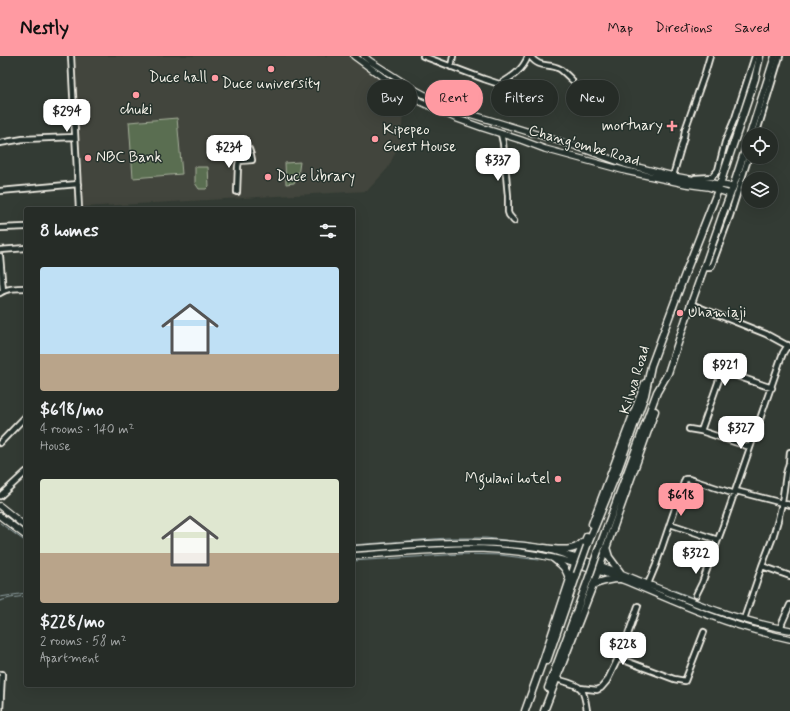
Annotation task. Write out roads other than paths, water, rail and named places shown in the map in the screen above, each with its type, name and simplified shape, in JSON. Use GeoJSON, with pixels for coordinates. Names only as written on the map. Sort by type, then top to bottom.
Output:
{"type":"FeatureCollection","features":[{"type":"Feature","properties":{"kind":"highway","name":"Kilwa Road"},"geometry":{"type":"LineString","coordinates":[[529,711],[587,546],[618,470],[645,395],[651,366],[724,174],[755,79],[760,56]]}},
{"type":"Feature","properties":{"kind":"highway"},"geometry":{"type":"LineString","coordinates":[[752,128],[775,56]]}},
{"type":"Feature","properties":{"kind":"highway","name":"Kilwa Road"},"geometry":{"type":"LineString","coordinates":[[540,711],[657,392],[668,374],[742,159]]}},
{"type":"Feature","properties":{"kind":"highway"},"geometry":{"type":"LineString","coordinates":[[525,711],[544,658],[569,579],[586,539],[651,366]]}},
{"type":"Feature","properties":{"kind":"highway"},"geometry":{"type":"LineString","coordinates":[[544,711],[593,585],[668,374]]}},
{"type":"Feature","properties":{"kind":"highway"},"geometry":{"type":"LineString","coordinates":[[544,548],[564,550],[576,548],[586,539]]}},
{"type":"Feature","properties":{"kind":"highway"},"geometry":{"type":"LineString","coordinates":[[606,547],[612,563],[620,572]]}},
{"type":"Feature","properties":{"kind":"highway"},"geometry":{"type":"LineString","coordinates":[[554,559],[564,566],[569,579]]}},
{"type":"Feature","properties":{"kind":"highway"},"geometry":{"type":"LineString","coordinates":[[593,585],[610,579],[620,579]]}},
{"type":"Feature","properties":{"kind":"main road","name":"Chang'ombe Road"},"geometry":{"type":"LineString","coordinates":[[354,56],[396,87],[421,102],[455,118],[545,149],[626,171],[686,184],[707,184],[724,174]]}},
{"type":"Feature","properties":{"kind":"main road","name":"Chang'ombe Road"},"geometry":{"type":"LineString","coordinates":[[364,56],[412,88],[457,110],[575,146],[625,164],[673,176],[692,179],[719,187],[733,187]]}},
{"type":"Feature","properties":{"kind":"main road"},"geometry":{"type":"LineString","coordinates":[[707,184],[714,194],[715,199]]}},
{"type":"Feature","properties":{"kind":"main road","name":"Chang'ombe Road"},"geometry":{"type":"LineString","coordinates":[[719,187],[730,194]]}},
{"type":"Feature","properties":{"kind":"main road"},"geometry":{"type":"LineString","coordinates":[[0,506],[24,525]]}},
{"type":"Feature","properties":{"kind":"main road"},"geometry":{"type":"LineString","coordinates":[[0,516],[24,534]]}},
{"type":"Feature","properties":{"kind":"main road"},"geometry":{"type":"LineString","coordinates":[[355,549],[465,542],[496,543],[544,548],[576,561],[599,568],[620,572],[744,620],[790,630]]}},
{"type":"Feature","properties":{"kind":"main road"},"geometry":{"type":"LineString","coordinates":[[355,556],[437,550],[484,549],[515,551],[554,559],[576,561]]}},
{"type":"Feature","properties":{"kind":"main road"},"geometry":{"type":"LineString","coordinates":[[599,568],[620,579],[710,616],[764,633],[790,638]]}},
{"type":"Feature","properties":{"kind":"street"},"geometry":{"type":"LineString","coordinates":[[71,56],[80,207]]}},
{"type":"Feature","properties":{"kind":"street"},"geometry":{"type":"LineString","coordinates":[[423,56],[491,81]]}},
{"type":"Feature","properties":{"kind":"street"},"geometry":{"type":"LineString","coordinates":[[450,66],[453,56]]}},
{"type":"Feature","properties":{"kind":"street"},"geometry":{"type":"LineString","coordinates":[[507,80],[520,69],[529,56],[537,63],[559,68],[572,80]]}},
{"type":"Feature","properties":{"kind":"street"},"geometry":{"type":"LineString","coordinates":[[673,176],[685,130],[710,56]]}},
{"type":"Feature","properties":{"kind":"street"},"geometry":{"type":"LineString","coordinates":[[692,179],[712,177],[718,170],[725,142],[735,118],[755,56]]}},
{"type":"Feature","properties":{"kind":"street"},"geometry":{"type":"LineString","coordinates":[[758,128],[780,56]]}},
{"type":"Feature","properties":{"kind":"street"},"geometry":{"type":"LineString","coordinates":[[501,134],[508,196],[508,212],[514,221]]}},
{"type":"Feature","properties":{"kind":"street"},"geometry":{"type":"LineString","coordinates":[[0,143],[23,139],[75,137]]}},
{"type":"Feature","properties":{"kind":"street"},"geometry":{"type":"LineString","coordinates":[[238,192],[239,161],[252,160],[249,149]]}},
{"type":"Feature","properties":{"kind":"street"},"geometry":{"type":"LineString","coordinates":[[704,268],[710,268],[712,265],[730,216],[746,164]]}},
{"type":"Feature","properties":{"kind":"street"},"geometry":{"type":"LineString","coordinates":[[0,190],[78,184]]}},
{"type":"Feature","properties":{"kind":"street"},"geometry":{"type":"LineString","coordinates":[[0,228],[24,227]]}},
{"type":"Feature","properties":{"kind":"street"},"geometry":{"type":"LineString","coordinates":[[0,250],[24,248]]}},
{"type":"Feature","properties":{"kind":"street"},"geometry":{"type":"LineString","coordinates":[[0,256],[1,292],[12,288],[24,288]]}},
{"type":"Feature","properties":{"kind":"street"},"geometry":{"type":"LineString","coordinates":[[691,304],[766,334],[789,346],[783,353],[718,540],[696,595]]}},
{"type":"Feature","properties":{"kind":"street"},"geometry":{"type":"LineString","coordinates":[[701,431],[720,374],[723,372],[772,388]]}},
{"type":"Feature","properties":{"kind":"street"},"geometry":{"type":"LineString","coordinates":[[0,443],[24,418]]}},
{"type":"Feature","properties":{"kind":"street"},"geometry":{"type":"LineString","coordinates":[[689,429],[701,431],[750,447]]}},
{"type":"Feature","properties":{"kind":"street"},"geometry":{"type":"LineString","coordinates":[[744,620],[782,503],[790,452]]}},
{"type":"Feature","properties":{"kind":"street"},"geometry":{"type":"LineString","coordinates":[[0,496],[24,474]]}},
{"type":"Feature","properties":{"kind":"street"},"geometry":{"type":"LineString","coordinates":[[648,584],[656,565],[685,479],[790,506]]}},
{"type":"Feature","properties":{"kind":"street"},"geometry":{"type":"LineString","coordinates":[[670,524],[718,540]]}},
{"type":"Feature","properties":{"kind":"street"},"geometry":{"type":"LineString","coordinates":[[762,566],[790,576]]}},
{"type":"Feature","properties":{"kind":"street"},"geometry":{"type":"LineString","coordinates":[[781,628],[790,605]]}},
{"type":"Feature","properties":{"kind":"street"},"geometry":{"type":"LineString","coordinates":[[556,679],[580,688],[597,690],[601,688],[607,681],[624,646],[638,606]]}},
{"type":"Feature","properties":{"kind":"street"},"geometry":{"type":"LineString","coordinates":[[618,658],[674,679],[685,681],[704,632]]}},
{"type":"Feature","properties":{"kind":"street"},"geometry":{"type":"LineString","coordinates":[[0,711],[2,674]]}},
{"type":"Feature","properties":{"kind":"street"},"geometry":{"type":"LineString","coordinates":[[580,688],[587,711]]}},
{"type":"Feature","properties":{"kind":"waterway"},"geometry":{"type":"LineString","coordinates":[[0,523],[24,541]]}},
{"type":"Feature","properties":{"kind":"waterway"},"geometry":{"type":"LineString","coordinates":[[355,545],[447,538],[486,538],[532,543]]}},
{"type":"Feature","properties":{"kind":"waterway"},"geometry":{"type":"LineString","coordinates":[[355,561],[462,554],[500,555],[539,560]]}},
{"type":"Feature","properties":{"kind":"waterway"},"geometry":{"type":"LineString","coordinates":[[671,589],[726,611]]}},
{"type":"Feature","properties":{"kind":"waterway"},"geometry":{"type":"LineString","coordinates":[[0,597],[24,593]]}},
{"type":"Feature","properties":{"kind":"waterway"},"geometry":{"type":"LineString","coordinates":[[0,601],[24,596]]}},
{"type":"Feature","properties":{"kind":"place","name":"Duce university"},"geometry":{"type":"Point","coordinates":[271,69]}},
{"type":"Feature","properties":{"kind":"place","name":"Duce hall"},"geometry":{"type":"Point","coordinates":[215,78]}},
{"type":"Feature","properties":{"kind":"place","name":"chuki"},"geometry":{"type":"Point","coordinates":[136,95]}},
{"type":"Feature","properties":{"kind":"place","name":"mortuary"},"geometry":{"type":"Point","coordinates":[672,126]}},
{"type":"Feature","properties":{"kind":"place","name":"Kipepeo Guest House"},"geometry":{"type":"Point","coordinates":[375,139]}},
{"type":"Feature","properties":{"kind":"place","name":"NBC Bank"},"geometry":{"type":"Point","coordinates":[88,158]}},
{"type":"Feature","properties":{"kind":"place","name":"Duce library"},"geometry":{"type":"Point","coordinates":[268,177]}},
{"type":"Feature","properties":{"kind":"place","name":"Uhamiaji"},"geometry":{"type":"Point","coordinates":[680,313]}},
{"type":"Feature","properties":{"kind":"place","name":"Mgulani hotel"},"geometry":{"type":"Point","coordinates":[558,479]}}]}
